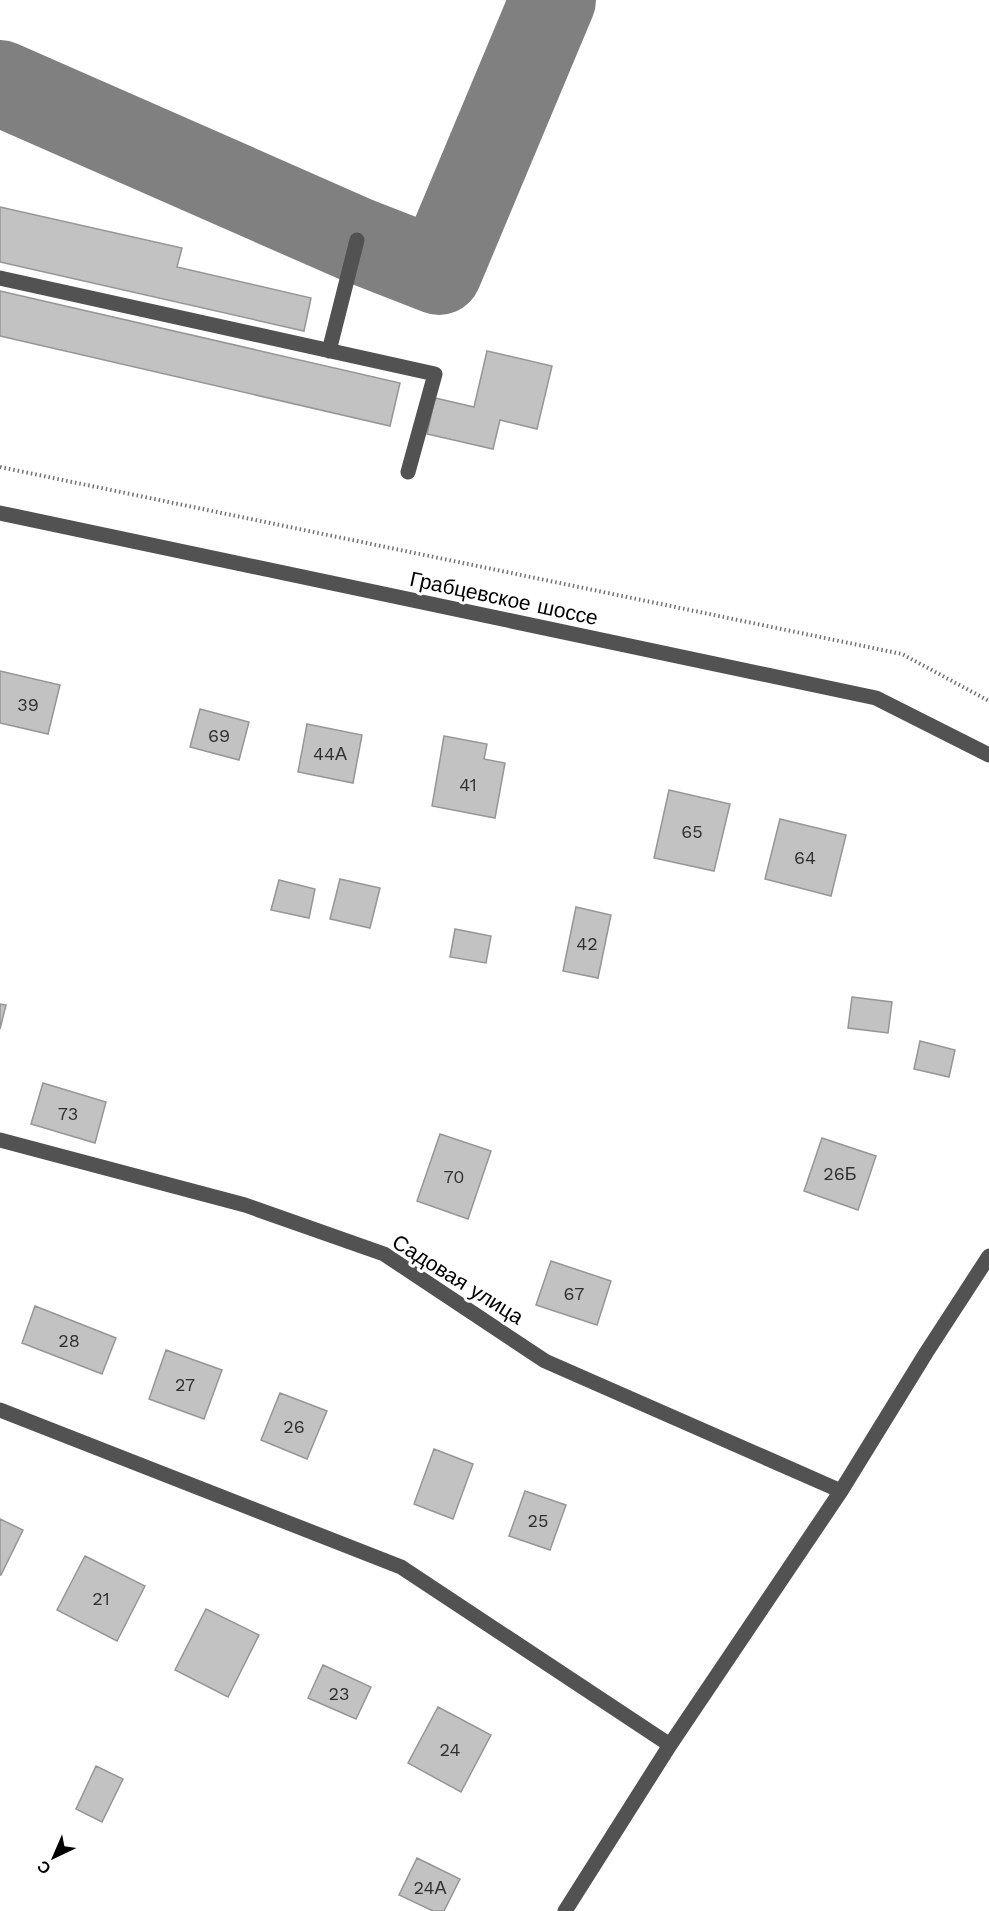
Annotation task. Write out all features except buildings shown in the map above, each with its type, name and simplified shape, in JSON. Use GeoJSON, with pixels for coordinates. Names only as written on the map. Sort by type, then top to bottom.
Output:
{"type":"FeatureCollection","features":[{"type":"Feature","properties":{"kind":"street"},"geometry":{"type":"LineString","coordinates":[[329,351],[357,240]]}},
{"type":"Feature","properties":{"kind":"street"},"geometry":{"type":"LineString","coordinates":[[0,278],[435,374],[408,472]]}},
{"type":"Feature","properties":{"kind":"street","name":"Грабцевское шоссе"},"geometry":{"type":"LineString","coordinates":[[0,513],[876,698],[989,755]]}},
{"type":"Feature","properties":{"kind":"street","name":"Садовая улица"},"geometry":{"type":"LineString","coordinates":[[0,1140],[245,1205],[384,1254],[545,1361],[841,1491]]}},
{"type":"Feature","properties":{"kind":"street"},"geometry":{"type":"LineString","coordinates":[[565,1911],[670,1745],[841,1491],[989,1256]]}},
{"type":"Feature","properties":{"kind":"street"},"geometry":{"type":"LineString","coordinates":[[0,1410],[400,1567],[670,1745]]}},
{"type":"Feature","properties":{"kind":"path"},"geometry":{"type":"LineString","coordinates":[[0,466],[902,654],[989,701]]}},
{"type":"Feature","properties":{"kind":"taxiway"},"geometry":{"type":"LineString","coordinates":[[0,83],[357,240],[439,272],[553,0]]}}]}
